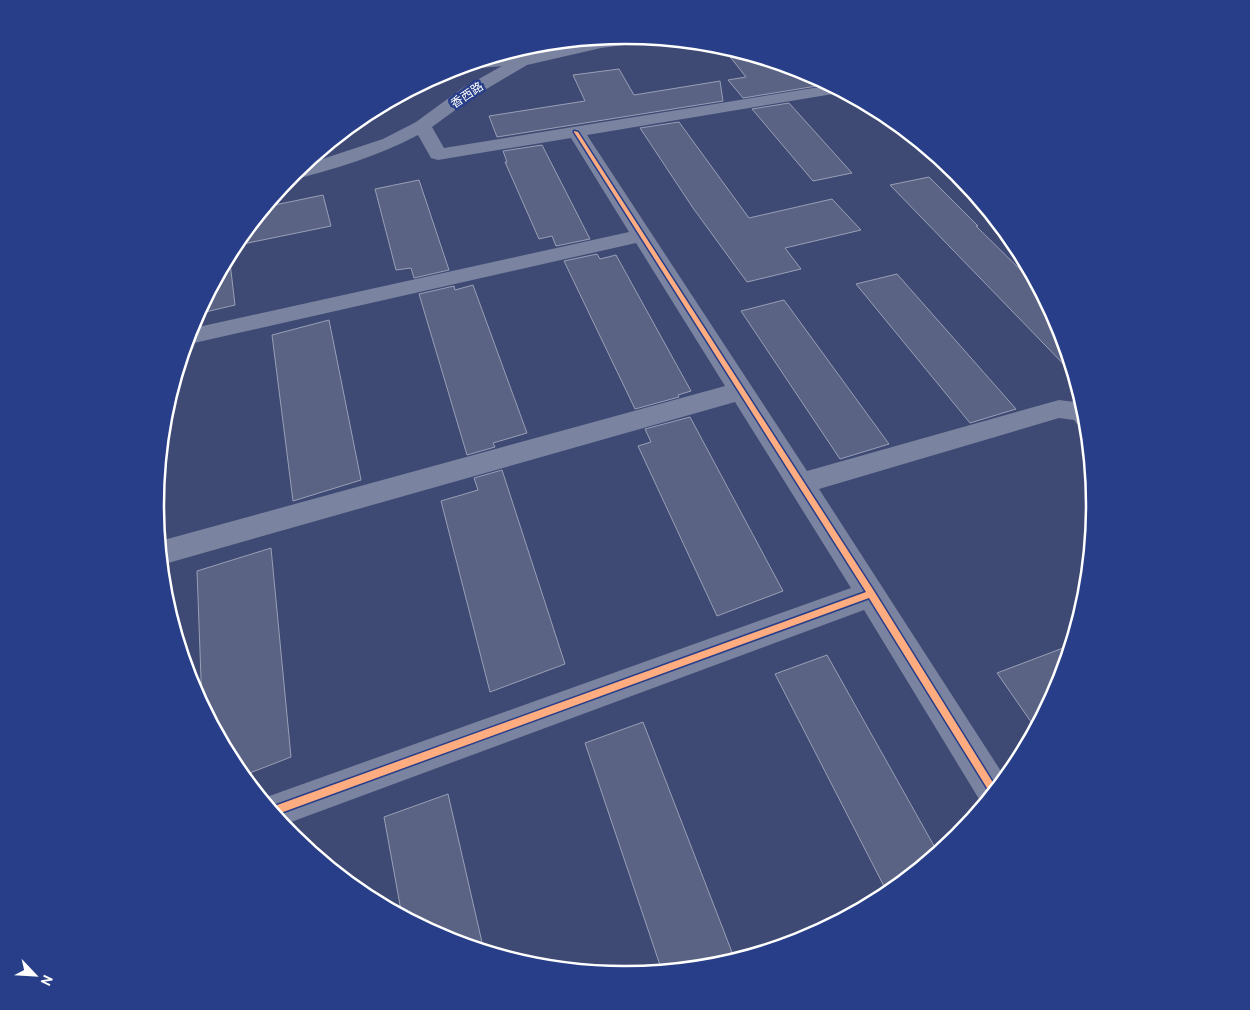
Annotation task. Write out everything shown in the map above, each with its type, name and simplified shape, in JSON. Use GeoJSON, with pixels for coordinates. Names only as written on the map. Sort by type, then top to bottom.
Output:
{"type":"FeatureCollection","features":[{"type":"Feature","properties":{"kind":"highway"},"geometry":{"type":"LineString","coordinates":[[495,62],[522,61]]}},
{"type":"Feature","properties":{"kind":"street","name":"香西路"},"geometry":{"type":"LineString","coordinates":[[309,170],[389,143],[422,126],[467,93],[522,61],[597,45]]}},
{"type":"Feature","properties":{"kind":"street"},"geometry":{"type":"LineString","coordinates":[[422,126],[438,154],[828,91]]}},
{"type":"Feature","properties":{"kind":"street"},"geometry":{"type":"LineString","coordinates":[[576,132],[871,594],[991,787]]}},
{"type":"Feature","properties":{"kind":"street"},"geometry":{"type":"LineString","coordinates":[[196,336],[642,235]]}},
{"type":"Feature","properties":{"kind":"street"},"geometry":{"type":"LineString","coordinates":[[167,551],[741,391]]}},
{"type":"Feature","properties":{"kind":"street"},"geometry":{"type":"LineString","coordinates":[[801,484],[1060,409],[1076,411]]}},
{"type":"Feature","properties":{"kind":"street"},"geometry":{"type":"LineString","coordinates":[[279,810],[871,594]]}},
{"type":"Feature","properties":{"kind":"building"},"geometry":{"type":"Polygon","coordinates":[[[730,56],[773,68],[817,86],[743,98],[728,80],[746,77],[730,56]]]}},
{"type":"Feature","properties":{"kind":"building"},"geometry":{"type":"Polygon","coordinates":[[[619,69],[634,95],[720,81],[723,101],[497,137],[489,116],[585,101],[573,75],[619,69]]]}},
{"type":"Feature","properties":{"kind":"building"},"geometry":{"type":"Polygon","coordinates":[[[789,103],[852,173],[813,181],[752,109],[789,103]]]}},
{"type":"Feature","properties":{"kind":"building"},"geometry":{"type":"Polygon","coordinates":[[[679,122],[749,218],[832,199],[861,230],[785,248],[801,269],[747,282],[693,208],[640,128],[679,122]]]}},
{"type":"Feature","properties":{"kind":"building"},"geometry":{"type":"Polygon","coordinates":[[[542,145],[590,239],[556,246],[552,236],[539,239],[505,162],[507,162],[503,151],[542,145]]]}},
{"type":"Feature","properties":{"kind":"building"},"geometry":{"type":"Polygon","coordinates":[[[929,177],[1023,272],[1039,301],[1065,365],[890,185],[929,177]]]}},
{"type":"Feature","properties":{"kind":"building"},"geometry":{"type":"Polygon","coordinates":[[[419,180],[449,270],[414,278],[411,268],[396,270],[375,189],[419,180]]]}},
{"type":"Feature","properties":{"kind":"building"},"geometry":{"type":"Polygon","coordinates":[[[323,195],[331,226],[245,244],[275,205],[323,195]]]}},
{"type":"Feature","properties":{"kind":"building"},"geometry":{"type":"Polygon","coordinates":[[[597,254],[600,259],[616,255],[691,391],[678,395],[679,397],[635,409],[564,261],[597,254]]]}},
{"type":"Feature","properties":{"kind":"building"},"geometry":{"type":"Polygon","coordinates":[[[230,267],[235,305],[206,312],[230,267]]]}},
{"type":"Feature","properties":{"kind":"building"},"geometry":{"type":"Polygon","coordinates":[[[897,274],[1016,409],[970,423],[856,284],[897,274]]]}},
{"type":"Feature","properties":{"kind":"building"},"geometry":{"type":"Polygon","coordinates":[[[473,285],[527,433],[493,443],[495,447],[467,455],[419,294],[454,286],[455,290],[473,285]]]}},
{"type":"Feature","properties":{"kind":"building"},"geometry":{"type":"Polygon","coordinates":[[[784,300],[889,444],[840,459],[741,311],[784,300]]]}},
{"type":"Feature","properties":{"kind":"building"},"geometry":{"type":"Polygon","coordinates":[[[329,320],[361,480],[293,501],[272,335],[329,320]]]}},
{"type":"Feature","properties":{"kind":"building"},"geometry":{"type":"Polygon","coordinates":[[[690,417],[783,591],[717,616],[638,446],[651,442],[645,429],[690,417]]]}},
{"type":"Feature","properties":{"kind":"building"},"geometry":{"type":"Polygon","coordinates":[[[502,470],[565,664],[490,692],[441,501],[478,490],[474,478],[502,470]]]}},
{"type":"Feature","properties":{"kind":"building"},"geometry":{"type":"Polygon","coordinates":[[[271,548],[291,757],[250,773],[226,736],[201,687],[197,571],[271,548]]]}},
{"type":"Feature","properties":{"kind":"building"},"geometry":{"type":"Polygon","coordinates":[[[1064,648],[1051,682],[1031,723],[997,673],[1064,648]]]}},
{"type":"Feature","properties":{"kind":"building"},"geometry":{"type":"Polygon","coordinates":[[[827,655],[934,847],[884,887],[775,674],[827,655]]]}},
{"type":"Feature","properties":{"kind":"building"},"geometry":{"type":"Polygon","coordinates":[[[643,722],[732,953],[660,965],[585,743],[643,722]]]}},
{"type":"Feature","properties":{"kind":"building"},"geometry":{"type":"Polygon","coordinates":[[[448,794],[482,944],[448,931],[400,908],[384,817],[448,794]]]}},
{"type":"Feature","properties":{"kind":"cycle path"},"geometry":{"type":"LineString","coordinates":[[576,132],[871,594],[991,787]]}},
{"type":"Feature","properties":{"kind":"cycle path"},"geometry":{"type":"LineString","coordinates":[[278,809],[871,594]]}}]}
